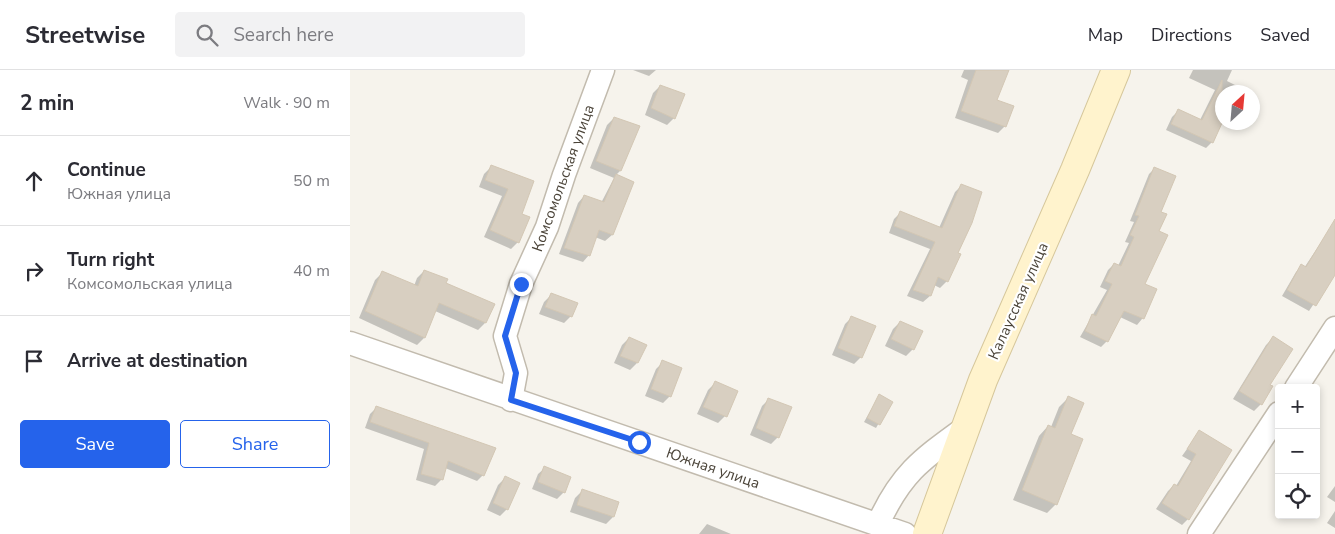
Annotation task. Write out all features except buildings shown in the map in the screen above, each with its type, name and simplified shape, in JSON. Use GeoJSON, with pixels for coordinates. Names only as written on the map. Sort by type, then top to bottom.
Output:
{"type":"FeatureCollection","features":[{"type":"Feature","properties":{"kind":"street","name":"Комсомольская улица"},"geometry":{"type":"LineString","coordinates":[[511,400],[516,373],[505,336],[521,284],[548,227],[564,176],[603,70]]}},
{"type":"Feature","properties":{"kind":"street","name":"Калаусская улица"},"geometry":{"type":"LineString","coordinates":[[927,534],[983,380],[1075,170],[1116,70]]}},
{"type":"Feature","properties":{"kind":"street"},"geometry":{"type":"LineString","coordinates":[[1299,384],[1335,328]]}},
{"type":"Feature","properties":{"kind":"street","name":"Южная улица"},"geometry":{"type":"LineString","coordinates":[[350,343],[511,400],[905,534]]}},
{"type":"Feature","properties":{"kind":"street"},"geometry":{"type":"LineString","coordinates":[[1199,534],[1275,419]]}},
{"type":"Feature","properties":{"kind":"street"},"geometry":{"type":"LineString","coordinates":[[878,524],[889,500],[907,474],[928,455],[966,427]]}},
{"type":"Feature","properties":{"kind":"route"},"geometry":{"type":"LineString","coordinates":[[521,284],[505,336],[516,373],[511,400],[639,442]]}}]}
